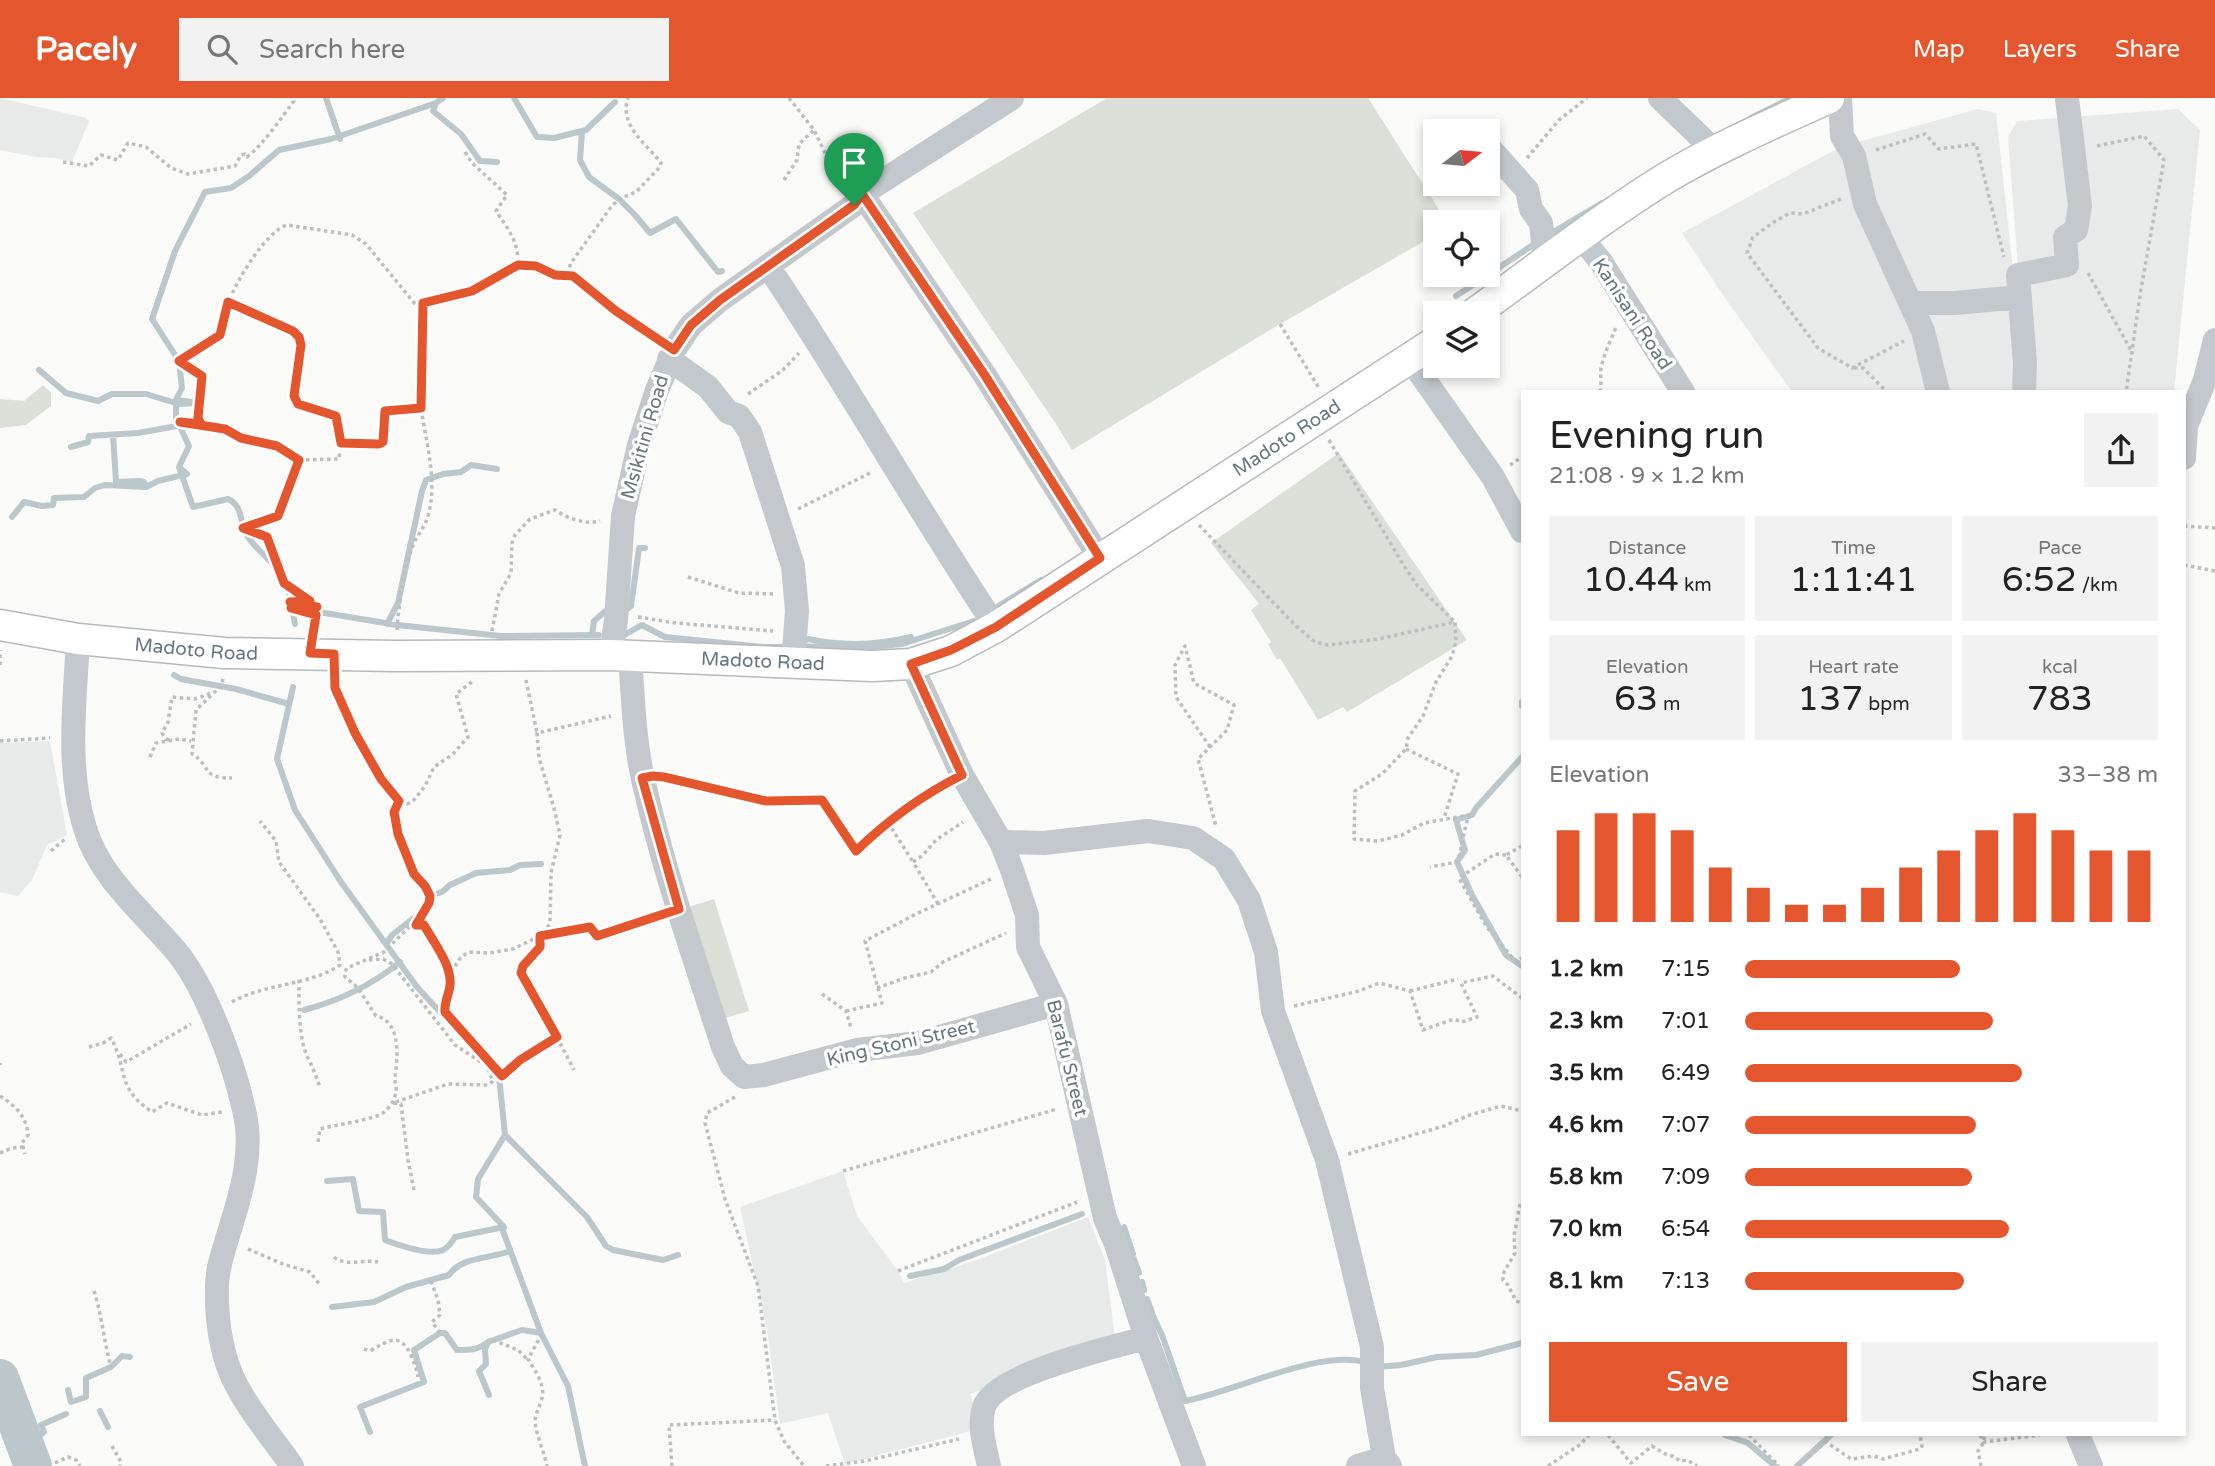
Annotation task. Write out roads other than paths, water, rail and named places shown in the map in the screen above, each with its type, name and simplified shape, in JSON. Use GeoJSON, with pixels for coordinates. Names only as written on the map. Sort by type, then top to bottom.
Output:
{"type":"FeatureCollection","features":[{"type":"Feature","properties":{"kind":"main road"},"geometry":{"type":"LineString","coordinates":[[1491,301],[1632,200],[1715,151],[1829,98]]}},
{"type":"Feature","properties":{"kind":"main road","name":"Madoto Road"},"geometry":{"type":"LineString","coordinates":[[0,625],[78,639],[224,653],[620,656],[872,666],[911,664],[951,650],[996,627],[1423,350]]}},
{"type":"Feature","properties":{"kind":"street","name":"Msikitini Road"},"geometry":{"type":"LineString","coordinates":[[620,656],[616,620],[623,516],[639,445],[671,355],[691,325],[720,300],[858,199],[1012,98]]}},
{"type":"Feature","properties":{"kind":"street"},"geometry":{"type":"LineString","coordinates":[[1660,98],[1715,151]]}},
{"type":"Feature","properties":{"kind":"street"},"geometry":{"type":"LineString","coordinates":[[1840,98],[1842,136],[1854,156],[1865,204],[1923,331],[1938,390]]}},
{"type":"Feature","properties":{"kind":"street"},"geometry":{"type":"LineString","coordinates":[[1911,303],[1955,303],[2019,286],[2067,265],[2065,237],[2076,230],[2080,206],[2067,98]]}},
{"type":"Feature","properties":{"kind":"street"},"geometry":{"type":"LineString","coordinates":[[1500,159],[1527,190],[1531,209],[1541,223],[1545,262]]}},
{"type":"Feature","properties":{"kind":"street"},"geometry":{"type":"LineString","coordinates":[[858,199],[984,374],[1100,558]]}},
{"type":"Feature","properties":{"kind":"street","name":"Kanisani Road"},"geometry":{"type":"LineString","coordinates":[[1581,237],[1601,262],[1682,390]]}},
{"type":"Feature","properties":{"kind":"street"},"geometry":{"type":"LineString","coordinates":[[768,266],[815,336],[996,627]]}},
{"type":"Feature","properties":{"kind":"street"},"geometry":{"type":"LineString","coordinates":[[2019,286],[2025,363],[2024,390]]}},
{"type":"Feature","properties":{"kind":"street"},"geometry":{"type":"LineString","coordinates":[[2186,426],[2205,380],[2215,340]]}},
{"type":"Feature","properties":{"kind":"street"},"geometry":{"type":"LineString","coordinates":[[671,355],[708,387],[728,411],[739,416],[750,432],[793,566],[797,593],[793,663]]}},
{"type":"Feature","properties":{"kind":"street"},"geometry":{"type":"LineString","coordinates":[[1410,359],[1493,477],[1521,529]]}},
{"type":"Feature","properties":{"kind":"street"},"geometry":{"type":"LineString","coordinates":[[78,639],[73,737],[79,804],[85,831],[104,868],[177,952],[197,985],[210,1012],[243,1105],[248,1139],[241,1195],[216,1283],[222,1343],[237,1387],[292,1466]]}},
{"type":"Feature","properties":{"kind":"street","name":"King Stoni Street"},"geometry":{"type":"LineString","coordinates":[[620,656],[634,713],[642,778],[679,909],[723,1047],[732,1066],[744,1076],[764,1075],[857,1050],[918,1043],[1056,1004]]}},
{"type":"Feature","properties":{"kind":"street","name":"Barafu Street"},"geometry":{"type":"LineString","coordinates":[[911,664],[962,775],[1001,842],[1012,870],[1027,915],[1028,947],[1056,1004],[1099,1194],[1146,1338],[1194,1466]]}},
{"type":"Feature","properties":{"kind":"street"},"geometry":{"type":"LineString","coordinates":[[1001,842],[1044,843],[1148,831],[1193,838],[1224,859],[1249,900],[1266,952],[1273,1011],[1326,1160],[1371,1347],[1372,1388],[1387,1462],[1358,1466]]}},
{"type":"Feature","properties":{"kind":"street"},"geometry":{"type":"LineString","coordinates":[[989,1466],[982,1434],[984,1404],[1000,1387],[1028,1374],[1146,1338]]}},
{"type":"Feature","properties":{"kind":"street"},"geometry":{"type":"LineString","coordinates":[[2078,1436],[2091,1466]]}},
{"type":"Feature","properties":{"kind":"waterway"},"geometry":{"type":"LineString","coordinates":[[326,98],[340,139]]}},
{"type":"Feature","properties":{"kind":"waterway"},"geometry":{"type":"LineString","coordinates":[[295,624],[285,580],[248,537],[237,506],[228,499],[193,507],[179,467],[189,446],[176,418],[176,400],[182,388],[179,361],[152,319],[175,251],[205,192],[231,188],[279,150],[331,139],[436,103],[443,98]]}},
{"type":"Feature","properties":{"kind":"waterway"},"geometry":{"type":"LineString","coordinates":[[514,98],[537,137],[554,138],[586,130],[615,102]]}},
{"type":"Feature","properties":{"kind":"waterway"},"geometry":{"type":"LineString","coordinates":[[1751,118],[1791,98]]}},
{"type":"Feature","properties":{"kind":"waterway"},"geometry":{"type":"LineString","coordinates":[[436,103],[433,111],[461,134],[480,161],[497,162]]}},
{"type":"Feature","properties":{"kind":"waterway"},"geometry":{"type":"LineString","coordinates":[[582,131],[580,160],[589,177],[619,199],[650,233],[676,219],[718,272],[722,271]]}},
{"type":"Feature","properties":{"kind":"waterway"},"geometry":{"type":"LineString","coordinates":[[1555,231],[1602,203]]}},
{"type":"Feature","properties":{"kind":"waterway"},"geometry":{"type":"LineString","coordinates":[[1456,296],[1536,243]]}},
{"type":"Feature","properties":{"kind":"waterway"},"geometry":{"type":"LineString","coordinates":[[39,370],[66,393],[98,401],[112,394],[146,394],[179,404],[200,403],[176,400]]}},
{"type":"Feature","properties":{"kind":"waterway"},"geometry":{"type":"LineString","coordinates":[[71,447],[88,442],[89,436],[138,433],[199,422],[176,418]]}},
{"type":"Feature","properties":{"kind":"waterway"},"geometry":{"type":"LineString","coordinates":[[113,435],[116,482],[141,481],[146,487]]}},
{"type":"Feature","properties":{"kind":"waterway"},"geometry":{"type":"LineString","coordinates":[[387,624],[398,603],[426,480],[461,472],[471,465],[497,469]]}},
{"type":"Feature","properties":{"kind":"waterway"},"geometry":{"type":"LineString","coordinates":[[12,517],[24,502],[42,506],[53,505],[54,498],[84,497],[95,488],[105,485],[146,487],[187,474],[179,467]]}},
{"type":"Feature","properties":{"kind":"waterway"},"geometry":{"type":"LineString","coordinates":[[627,609],[631,606],[639,548],[645,548]]}},
{"type":"Feature","properties":{"kind":"waterway"},"geometry":{"type":"LineString","coordinates":[[285,580],[310,601],[310,609]]}},
{"type":"Feature","properties":{"kind":"waterway"},"geometry":{"type":"LineString","coordinates":[[992,610],[1041,580]]}},
{"type":"Feature","properties":{"kind":"waterway"},"geometry":{"type":"LineString","coordinates":[[592,635],[594,621],[609,608]]}},
{"type":"Feature","properties":{"kind":"waterway"},"geometry":{"type":"LineString","coordinates":[[319,612],[397,625],[501,636],[599,635]]}},
{"type":"Feature","properties":{"kind":"waterway"},"geometry":{"type":"LineString","coordinates":[[801,646],[852,649],[902,644],[974,621]]}},
{"type":"Feature","properties":{"kind":"waterway"},"geometry":{"type":"LineString","coordinates":[[626,634],[642,625],[665,637],[763,647],[790,647]]}},
{"type":"Feature","properties":{"kind":"waterway"},"geometry":{"type":"LineString","coordinates":[[801,643],[808,639],[846,644],[873,643],[911,637]]}},
{"type":"Feature","properties":{"kind":"waterway"},"geometry":{"type":"LineString","coordinates":[[174,675],[181,679],[236,689],[289,704]]}},
{"type":"Feature","properties":{"kind":"waterway"},"geometry":{"type":"LineString","coordinates":[[293,687],[277,759],[295,810],[341,882],[417,987],[499,1076],[505,1135],[478,1179],[476,1197],[504,1227],[503,1231],[541,1333],[568,1386],[585,1466]]}},
{"type":"Feature","properties":{"kind":"waterway"},"geometry":{"type":"LineString","coordinates":[[1521,758],[1472,815],[1456,820],[1465,850],[1457,862],[1472,895],[1506,955],[1521,965]]}},
{"type":"Feature","properties":{"kind":"waterway"},"geometry":{"type":"LineString","coordinates":[[386,944],[392,935],[433,903],[430,896],[442,892],[450,885],[476,873],[541,864]]}},
{"type":"Feature","properties":{"kind":"waterway"},"geometry":{"type":"LineString","coordinates":[[304,1010],[354,991],[400,962]]}},
{"type":"Feature","properties":{"kind":"waterway"},"geometry":{"type":"LineString","coordinates":[[505,1135],[587,1217],[606,1246],[613,1250],[663,1260],[678,1255]]}},
{"type":"Feature","properties":{"kind":"waterway"},"geometry":{"type":"LineString","coordinates":[[327,1181],[353,1179],[359,1211],[383,1212],[385,1240],[414,1249],[430,1252],[443,1250],[455,1237],[504,1227]]}},
{"type":"Feature","properties":{"kind":"waterway"},"geometry":{"type":"LineString","coordinates":[[910,1276],[944,1269],[959,1260],[1082,1214]]}},
{"type":"Feature","properties":{"kind":"waterway"},"geometry":{"type":"LineString","coordinates":[[1124,1227],[1133,1254]]}},
{"type":"Feature","properties":{"kind":"waterway"},"geometry":{"type":"LineString","coordinates":[[332,1307],[374,1302],[406,1287],[449,1275],[461,1264],[510,1251]]}},
{"type":"Feature","properties":{"kind":"waterway"},"geometry":{"type":"LineString","coordinates":[[1134,1259],[1139,1273]]}},
{"type":"Feature","properties":{"kind":"waterway"},"geometry":{"type":"LineString","coordinates":[[1142,1282],[1144,1290]]}},
{"type":"Feature","properties":{"kind":"waterway"},"geometry":{"type":"LineString","coordinates":[[1147,1299],[1152,1312]]}},
{"type":"Feature","properties":{"kind":"waterway"},"geometry":{"type":"LineString","coordinates":[[1153,1316],[1185,1401],[1302,1366],[1348,1360],[1367,1363]]}},
{"type":"Feature","properties":{"kind":"waterway"},"geometry":{"type":"LineString","coordinates":[[489,1395],[479,1371],[486,1364],[485,1349],[488,1342],[522,1330],[541,1333]]}},
{"type":"Feature","properties":{"kind":"waterway"},"geometry":{"type":"LineString","coordinates":[[370,1432],[360,1407],[424,1382],[414,1350],[440,1333],[445,1333],[457,1350],[474,1349],[488,1342]]}},
{"type":"Feature","properties":{"kind":"waterway"},"geometry":{"type":"LineString","coordinates":[[1377,1367],[1437,1357],[1476,1355],[1521,1343]]}},
{"type":"Feature","properties":{"kind":"waterway"},"geometry":{"type":"LineString","coordinates":[[68,1390],[71,1402],[86,1397],[86,1378],[111,1367],[122,1356],[130,1357]]}},
{"type":"Feature","properties":{"kind":"waterway"},"geometry":{"type":"LineString","coordinates":[[0,1378],[33,1466]]}},
{"type":"Feature","properties":{"kind":"waterway"},"geometry":{"type":"LineString","coordinates":[[100,1411],[108,1427]]}},
{"type":"Feature","properties":{"kind":"waterway"},"geometry":{"type":"LineString","coordinates":[[25,1445],[44,1432],[41,1425],[66,1414]]}},
{"type":"Feature","properties":{"kind":"waterway"},"geometry":{"type":"LineString","coordinates":[[1728,1436],[1748,1443],[1775,1466]]}},
{"type":"Feature","properties":{"kind":"waterway"},"geometry":{"type":"LineString","coordinates":[[1797,1466],[1830,1436]]}}]}
